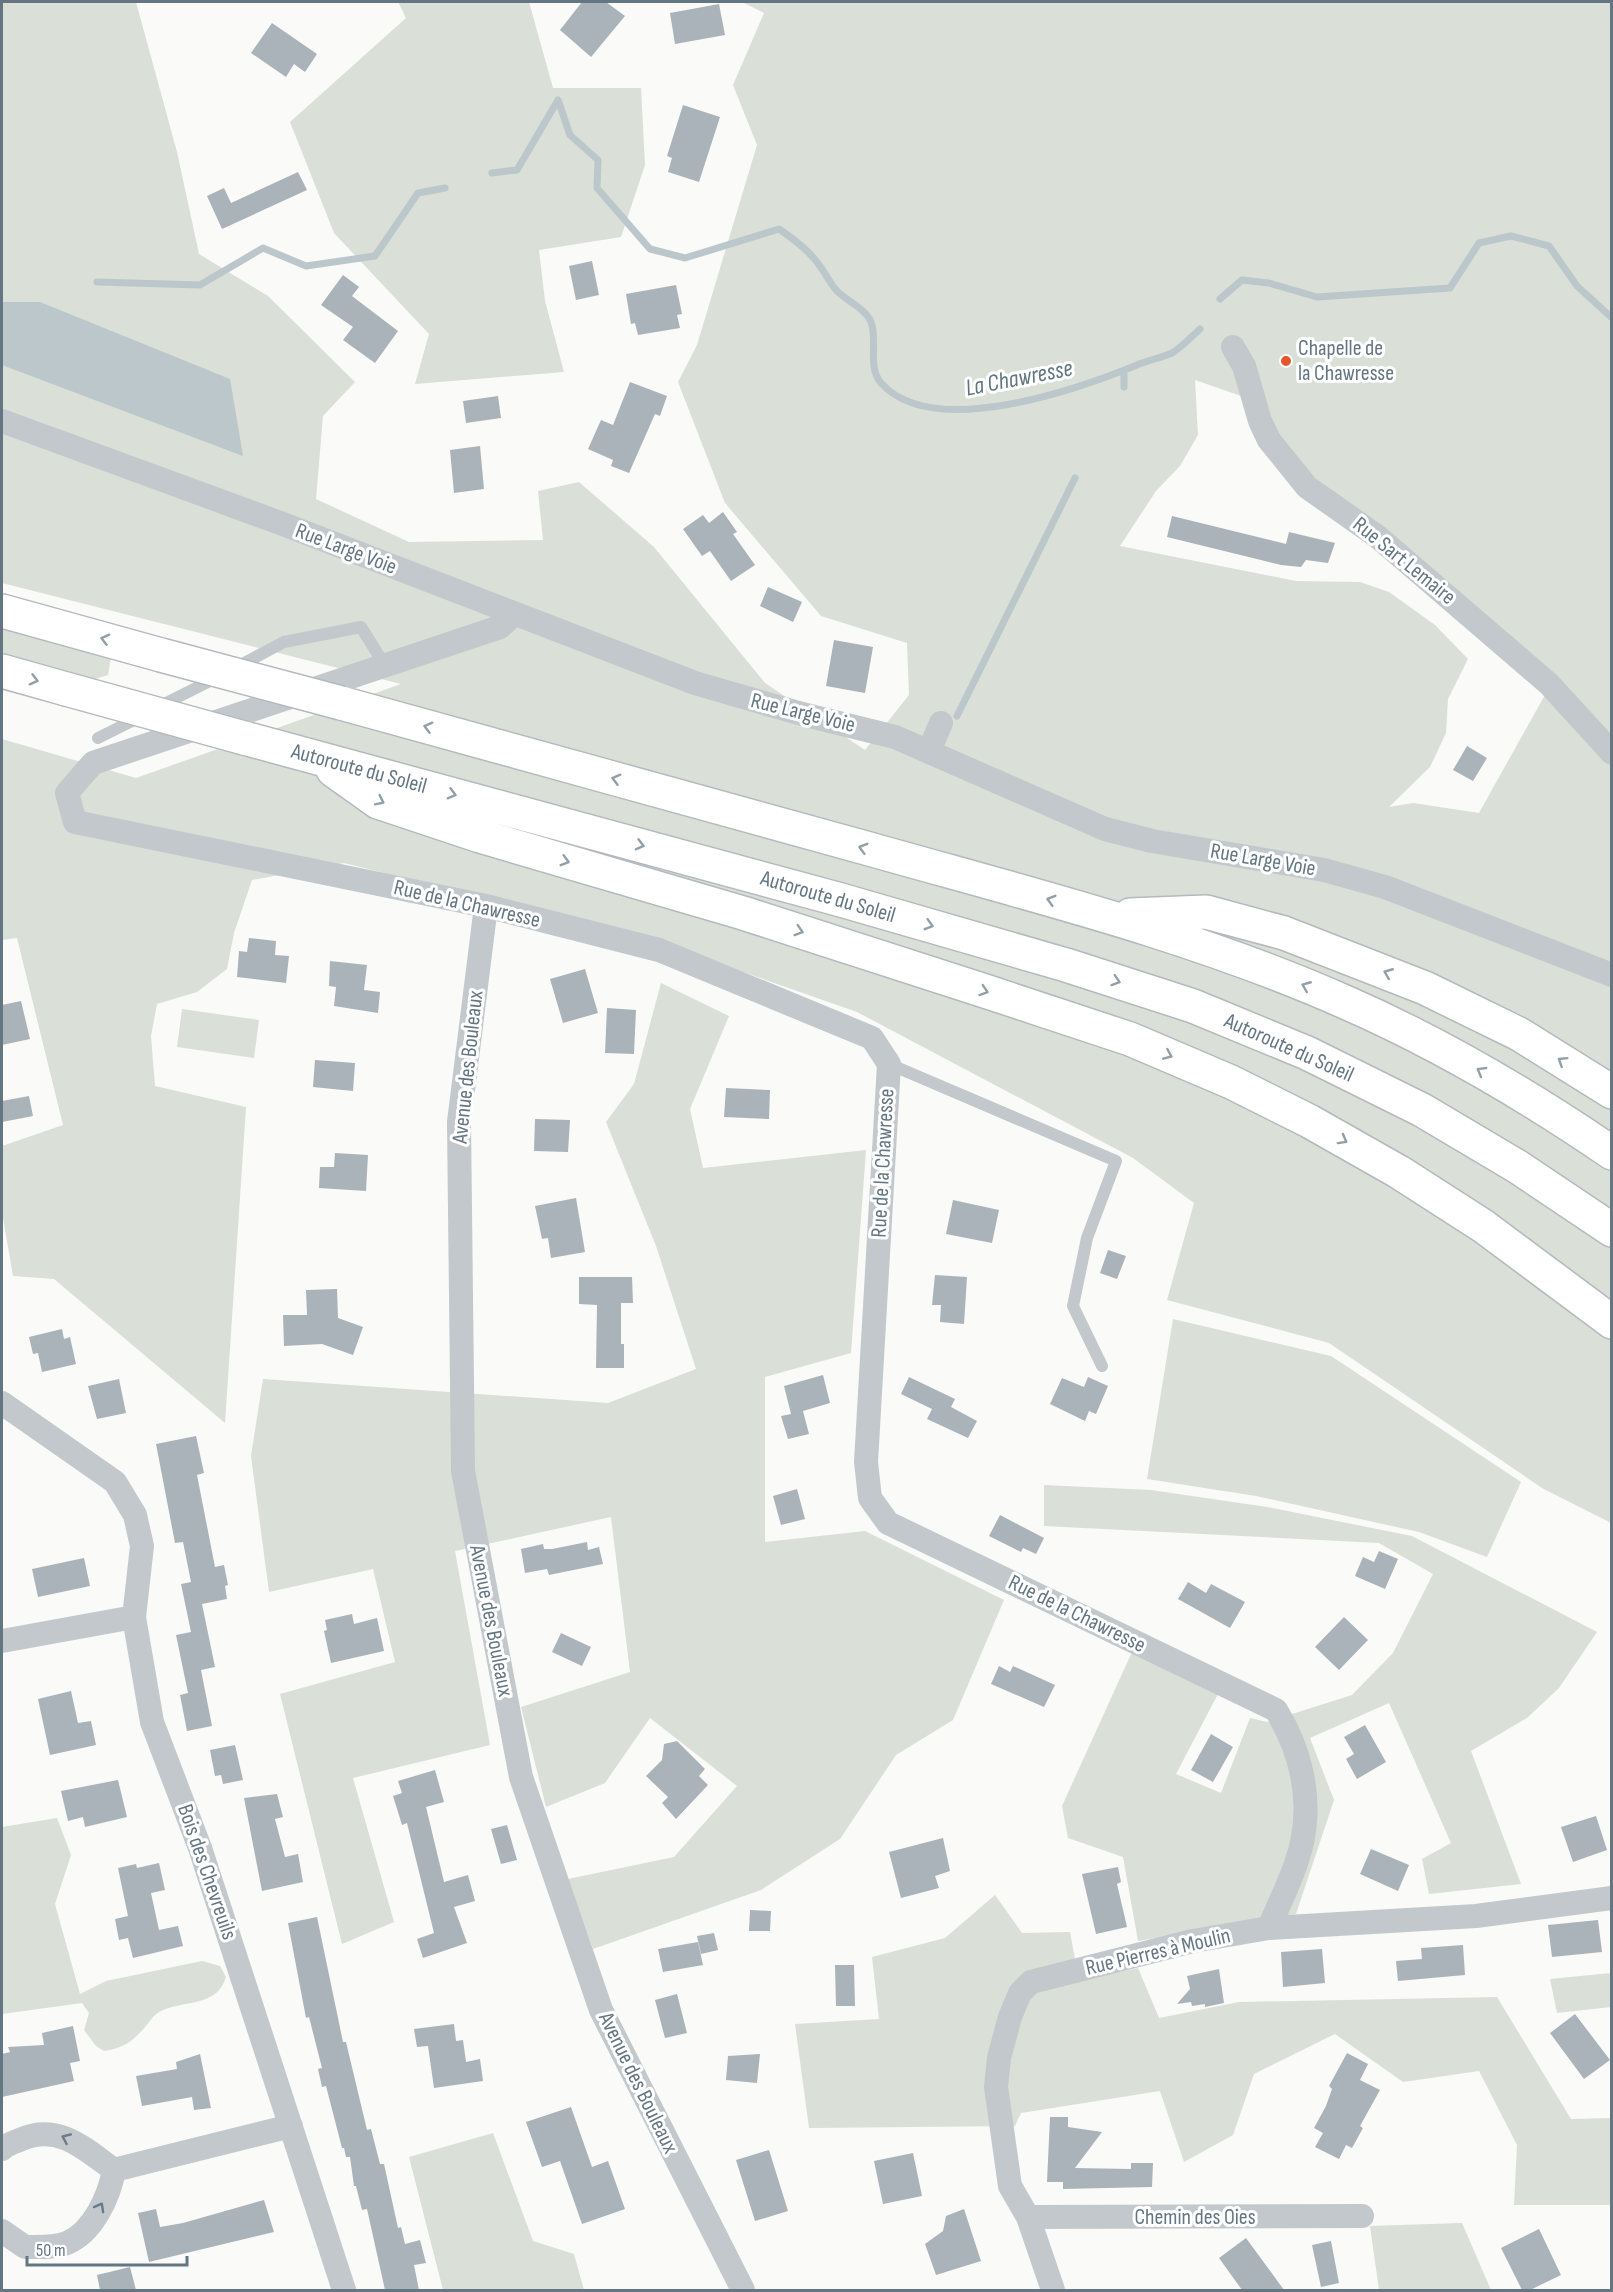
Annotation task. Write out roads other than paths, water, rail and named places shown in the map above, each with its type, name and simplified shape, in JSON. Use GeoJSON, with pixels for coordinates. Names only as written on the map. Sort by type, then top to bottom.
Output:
{"type":"FeatureCollection","features":[{"type":"Feature","properties":{"kind":"highway"},"geometry":{"type":"LineString","coordinates":[[2,611],[1107,916],[1238,959],[1345,1002],[1440,1047],[1532,1101],[1611,1153]]}},
{"type":"Feature","properties":{"kind":"highway","name":"Autoroute du Soleil"},"geometry":{"type":"LineString","coordinates":[[2,671],[841,900],[1066,965],[1193,1006],[1306,1053],[1422,1110],[1518,1167],[1611,1230]]}},
{"type":"Feature","properties":{"kind":"highway"},"geometry":{"type":"LineString","coordinates":[[314,757],[378,802],[480,836],[743,913],[1130,1038],[1230,1082],[1399,1172],[1483,1226],[1611,1322]]}},
{"type":"Feature","properties":{"kind":"highway"},"geometry":{"type":"LineString","coordinates":[[1107,916],[1206,912],[1284,933],[1425,988],[1519,1034],[1611,1092]]}},
{"type":"Feature","properties":{"kind":"street","name":"Rue Sart Lemaire"},"geometry":{"type":"LineString","coordinates":[[1233,347],[1244,366],[1260,421],[1269,440],[1307,488],[1378,537],[1549,684],[1611,753]]}},
{"type":"Feature","properties":{"kind":"street","name":"Rue Large Voie"},"geometry":{"type":"LineString","coordinates":[[2,421],[283,524],[695,683],[801,714],[895,737],[1105,829],[1152,841],[1324,870],[1385,887],[1611,975]]}},
{"type":"Feature","properties":{"kind":"street"},"geometry":{"type":"LineString","coordinates":[[384,664],[500,627],[514,614]]}},
{"type":"Feature","properties":{"kind":"street","name":"Rue de la Chawresse"},"geometry":{"type":"LineString","coordinates":[[384,664],[93,763],[67,793],[75,822],[486,906],[660,950],[872,1038],[889,1064],[866,1462],[870,1498],[888,1523],[1276,1710],[1289,1732],[1302,1768],[1304,1808],[1302,1842],[1269,1928]]}},
{"type":"Feature","properties":{"kind":"street"},"geometry":{"type":"LineString","coordinates":[[929,751],[941,723]]}},
{"type":"Feature","properties":{"kind":"street","name":"Avenue des Bouleaux"},"geometry":{"type":"LineString","coordinates":[[486,906],[459,1122],[465,1483],[521,1777],[528,1799],[601,2010],[743,2290]]}},
{"type":"Feature","properties":{"kind":"street","name":"Bois des Chevreuils"},"geometry":{"type":"LineString","coordinates":[[2,1403],[115,1482],[135,1515],[142,1546],[134,1617],[152,1722],[200,1848],[344,2290]]}},
{"type":"Feature","properties":{"kind":"street"},"geometry":{"type":"LineString","coordinates":[[2,1641],[134,1617]]}},
{"type":"Feature","properties":{"kind":"street","name":"Rue Pierres à Moulin"},"geometry":{"type":"LineString","coordinates":[[1053,2290],[1028,2217],[1010,2186],[996,2087],[999,2058],[1010,2017],[1020,1993],[1031,1982],[1050,1975],[1193,1941],[1269,1928],[1476,1916],[1611,1898]]}},
{"type":"Feature","properties":{"kind":"street"},"geometry":{"type":"LineString","coordinates":[[114,2170],[291,2126]]}},
{"type":"Feature","properties":{"kind":"street"},"geometry":{"type":"LineString","coordinates":[[2,2149],[30,2135],[56,2134],[82,2146],[114,2170]]}},
{"type":"Feature","properties":{"kind":"street"},"geometry":{"type":"LineString","coordinates":[[2,2231],[25,2247],[66,2244],[83,2234],[95,2216],[107,2194],[114,2170]]}},
{"type":"Feature","properties":{"kind":"street","name":"Chemin des Oies"},"geometry":{"type":"LineString","coordinates":[[1028,2217],[1362,2216]]}},
{"type":"Feature","properties":{"kind":"lane"},"geometry":{"type":"LineString","coordinates":[[98,738],[284,642],[361,627],[384,664]]}},
{"type":"Feature","properties":{"kind":"lane"},"geometry":{"type":"LineString","coordinates":[[889,1064],[1116,1161],[1087,1238],[1073,1306],[1102,1366]]}},
{"type":"Feature","properties":{"kind":"waterway","name":"La Chawresse"},"geometry":{"type":"LineString","coordinates":[[492,173],[517,170],[558,100],[570,135],[598,160],[597,188],[650,249],[685,258],[779,229],[808,252],[837,291],[869,317],[874,337],[875,369],[881,383],[905,400],[935,408],[969,409],[1006,405],[1044,397],[1172,353],[1200,329]]}},
{"type":"Feature","properties":{"kind":"waterway","name":"La Chawresse"},"geometry":{"type":"LineString","coordinates":[[97,282],[200,285],[263,248],[306,266],[375,256],[418,193],[445,188]]}},
{"type":"Feature","properties":{"kind":"waterway","name":"La Chawresse"},"geometry":{"type":"LineString","coordinates":[[1220,299],[1242,280],[1269,283],[1317,297],[1450,288],[1479,243],[1511,236],[1549,246],[1577,286],[1612,318]]}},
{"type":"Feature","properties":{"kind":"waterway"},"geometry":{"type":"LineString","coordinates":[[1124,372],[1124,387]]}},
{"type":"Feature","properties":{"kind":"waterway"},"geometry":{"type":"LineString","coordinates":[[957,716],[1075,478]]}},
{"type":"Feature","properties":{"kind":"place","name":"Chapelle de la Chawresse"},"geometry":{"type":"Point","coordinates":[1286,361]}}]}
